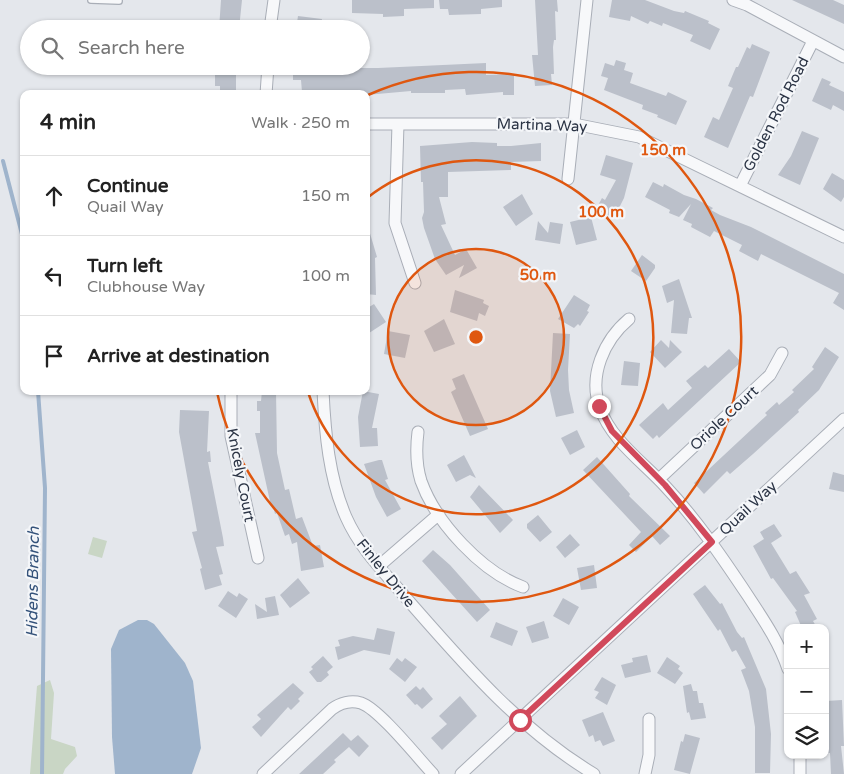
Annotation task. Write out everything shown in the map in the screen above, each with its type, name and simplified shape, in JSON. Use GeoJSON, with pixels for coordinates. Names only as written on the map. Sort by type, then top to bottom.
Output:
{"type":"FeatureCollection","features":[{"type":"Feature","properties":{"kind":"street"},"geometry":{"type":"LineString","coordinates":[[271,20],[274,0]]}},
{"type":"Feature","properties":{"kind":"street"},"geometry":{"type":"LineString","coordinates":[[568,180],[587,0]]}},
{"type":"Feature","properties":{"kind":"street"},"geometry":{"type":"LineString","coordinates":[[733,0],[844,57]]}},
{"type":"Feature","properties":{"kind":"street","name":"Golden Rod Road"},"geometry":{"type":"LineString","coordinates":[[740,186],[813,41]]}},
{"type":"Feature","properties":{"kind":"street"},"geometry":{"type":"LineString","coordinates":[[266,90],[267,75]]}},
{"type":"Feature","properties":{"kind":"street","name":"Martina Way"},"geometry":{"type":"LineString","coordinates":[[370,124],[574,124],[618,131],[639,137],[844,237]]}},
{"type":"Feature","properties":{"kind":"street"},"geometry":{"type":"LineString","coordinates":[[398,124],[395,223],[415,284]]}},
{"type":"Feature","properties":{"kind":"street"},"geometry":{"type":"LineString","coordinates":[[629,319],[614,335],[600,363],[596,378],[599,406],[612,431],[659,479],[712,542],[769,629],[784,661]]}},
{"type":"Feature","properties":{"kind":"street","name":"Oriole Court"},"geometry":{"type":"LineString","coordinates":[[659,479],[770,375],[782,353]]}},
{"type":"Feature","properties":{"kind":"street","name":"Knicely Court"},"geometry":{"type":"LineString","coordinates":[[231,395],[231,436],[258,558]]}},
{"type":"Feature","properties":{"kind":"street","name":"Finley Drive"},"geometry":{"type":"LineString","coordinates":[[323,395],[329,457],[338,496],[354,532],[379,566],[456,656],[520,720],[558,750],[594,774]]}},
{"type":"Feature","properties":{"kind":"street","name":"Quail Way"},"geometry":{"type":"LineString","coordinates":[[461,774],[844,419]]}},
{"type":"Feature","properties":{"kind":"street"},"geometry":{"type":"LineString","coordinates":[[418,432],[417,456],[421,480],[439,514],[485,565],[508,581],[523,587]]}},
{"type":"Feature","properties":{"kind":"street"},"geometry":{"type":"LineString","coordinates":[[379,566],[439,514]]}},
{"type":"Feature","properties":{"kind":"street"},"geometry":{"type":"LineString","coordinates":[[263,774],[332,709],[338,705],[352,702],[370,708],[433,774]]}},
{"type":"Feature","properties":{"kind":"street"},"geometry":{"type":"LineString","coordinates":[[646,774],[649,755],[649,719]]}},
{"type":"Feature","properties":{"kind":"street"},"geometry":{"type":"LineString","coordinates":[[800,759],[800,774]]}},
{"type":"Feature","properties":{"kind":"lane"},"geometry":{"type":"LineString","coordinates":[[91,0],[119,2]]}},
{"type":"Feature","properties":{"kind":"green space"},"geometry":{"type":"Polygon","coordinates":[[[93,537],[107,541],[102,558],[88,554],[93,537]]]}},
{"type":"Feature","properties":{"kind":"green space"},"geometry":{"type":"Polygon","coordinates":[[[50,680],[54,693],[51,739],[75,747],[77,756],[63,774],[30,774],[37,686],[50,680]]]}},
{"type":"Feature","properties":{"kind":"water"},"geometry":{"type":"Polygon","coordinates":[[[138,620],[147,620],[154,624],[185,663],[193,681],[201,748],[192,774],[115,774],[112,737],[111,649],[119,630],[138,620]]]}},
{"type":"Feature","properties":{"kind":"building"},"geometry":{"type":"Polygon","coordinates":[[[221,0],[242,0],[240,20],[220,20],[221,0]]]}},
{"type":"Feature","properties":{"kind":"building"},"geometry":{"type":"Polygon","coordinates":[[[352,0],[434,0],[434,8],[404,9],[404,16],[383,17],[383,14],[352,13],[352,0]]]}},
{"type":"Feature","properties":{"kind":"building"},"geometry":{"type":"Polygon","coordinates":[[[439,0],[502,0],[502,7],[481,9],[481,14],[449,15],[448,9],[440,9],[439,0]]]}},
{"type":"Feature","properties":{"kind":"building"},"geometry":{"type":"Polygon","coordinates":[[[535,0],[557,0],[558,12],[555,11],[556,40],[554,40],[553,47],[554,74],[551,74],[552,85],[535,86],[532,55],[538,55],[535,0]]]}},
{"type":"Feature","properties":{"kind":"building"},"geometry":{"type":"Polygon","coordinates":[[[612,0],[645,0],[674,11],[684,13],[685,11],[709,21],[708,23],[720,29],[710,50],[690,41],[693,35],[663,23],[662,26],[650,21],[648,24],[631,16],[630,21],[609,17],[612,0]]]}},
{"type":"Feature","properties":{"kind":"building"},"geometry":{"type":"Polygon","coordinates":[[[792,0],[833,0],[844,5],[844,24],[792,0]]]}},
{"type":"Feature","properties":{"kind":"building"},"geometry":{"type":"Polygon","coordinates":[[[298,16],[322,19],[322,20],[297,20],[298,16]]]}},
{"type":"Feature","properties":{"kind":"building"},"geometry":{"type":"Polygon","coordinates":[[[752,44],[770,52],[753,97],[750,96],[728,148],[704,137],[713,117],[719,120],[733,88],[728,86],[736,67],[738,67],[747,47],[750,49],[752,44]]]}},
{"type":"Feature","properties":{"kind":"building"},"geometry":{"type":"Polygon","coordinates":[[[616,60],[626,63],[624,70],[633,73],[630,83],[666,96],[668,92],[687,101],[676,125],[642,109],[643,105],[604,90],[608,78],[601,76],[605,63],[614,66],[616,60]]]}},
{"type":"Feature","properties":{"kind":"building"},"geometry":{"type":"Polygon","coordinates":[[[486,63],[486,75],[514,74],[514,95],[503,95],[503,92],[466,95],[465,89],[445,90],[445,93],[411,93],[411,91],[370,95],[370,90],[302,90],[301,80],[293,80],[293,75],[370,75],[370,68],[486,63]]]}},
{"type":"Feature","properties":{"kind":"building"},"geometry":{"type":"Polygon","coordinates":[[[215,75],[236,75],[236,90],[220,90],[220,86],[215,86],[215,75]]]}},
{"type":"Feature","properties":{"kind":"building"},"geometry":{"type":"Polygon","coordinates":[[[822,78],[831,82],[829,85],[844,92],[844,111],[833,105],[831,110],[812,101],[822,78]]]}},
{"type":"Feature","properties":{"kind":"building"},"geometry":{"type":"Polygon","coordinates":[[[802,131],[819,138],[800,185],[778,175],[791,156],[802,131]]]}},
{"type":"Feature","properties":{"kind":"building"},"geometry":{"type":"Polygon","coordinates":[[[472,142],[497,143],[497,146],[541,143],[541,161],[511,162],[511,170],[448,172],[448,197],[439,197],[446,224],[441,225],[455,255],[466,249],[477,268],[459,278],[464,265],[446,275],[435,259],[424,228],[422,218],[424,212],[420,146],[472,142]]]}},
{"type":"Feature","properties":{"kind":"building"},"geometry":{"type":"Polygon","coordinates":[[[606,155],[633,163],[624,198],[614,218],[596,209],[602,198],[605,200],[616,180],[600,175],[606,155]]]}},
{"type":"Feature","properties":{"kind":"building"},"geometry":{"type":"Polygon","coordinates":[[[832,173],[844,180],[844,197],[841,202],[823,189],[832,173]]]}},
{"type":"Feature","properties":{"kind":"building"},"geometry":{"type":"Polygon","coordinates":[[[653,182],[663,187],[664,184],[696,199],[713,208],[711,210],[720,215],[751,227],[844,274],[844,310],[833,303],[839,293],[761,254],[758,261],[739,251],[742,245],[714,231],[710,237],[691,227],[692,224],[683,220],[691,204],[679,217],[669,213],[670,210],[645,197],[653,182]]]}},
{"type":"Feature","properties":{"kind":"building"},"geometry":{"type":"Polygon","coordinates":[[[522,194],[533,214],[516,226],[503,207],[522,194]]]}},
{"type":"Feature","properties":{"kind":"building"},"geometry":{"type":"Polygon","coordinates":[[[591,217],[597,240],[576,245],[570,222],[591,217]]]}},
{"type":"Feature","properties":{"kind":"building"},"geometry":{"type":"Polygon","coordinates":[[[538,221],[548,233],[550,222],[563,224],[560,244],[535,240],[538,221]]]}},
{"type":"Feature","properties":{"kind":"building"},"geometry":{"type":"Polygon","coordinates":[[[370,233],[377,257],[375,258],[376,295],[370,294],[370,233]]]}},
{"type":"Feature","properties":{"kind":"building"},"geometry":{"type":"Polygon","coordinates":[[[642,255],[655,265],[646,281],[631,271],[642,255]]]}},
{"type":"Feature","properties":{"kind":"building"},"geometry":{"type":"Polygon","coordinates":[[[679,279],[692,318],[689,318],[687,334],[671,333],[674,300],[667,303],[662,286],[679,279]]]}},
{"type":"Feature","properties":{"kind":"building"},"geometry":{"type":"Polygon","coordinates":[[[455,290],[484,300],[483,303],[489,306],[485,316],[479,313],[477,321],[450,312],[455,290]]]}},
{"type":"Feature","properties":{"kind":"building"},"geometry":{"type":"Polygon","coordinates":[[[574,295],[590,305],[587,311],[589,312],[580,326],[578,324],[574,328],[558,319],[574,295]]]}},
{"type":"Feature","properties":{"kind":"building"},"geometry":{"type":"Polygon","coordinates":[[[374,304],[386,322],[370,332],[370,306],[374,304]]]}},
{"type":"Feature","properties":{"kind":"building"},"geometry":{"type":"Polygon","coordinates":[[[444,319],[455,344],[434,352],[424,331],[444,319]]]}},
{"type":"Feature","properties":{"kind":"building"},"geometry":{"type":"Polygon","coordinates":[[[388,331],[410,335],[405,358],[384,354],[388,331]]]}},
{"type":"Feature","properties":{"kind":"building"},"geometry":{"type":"Polygon","coordinates":[[[553,333],[570,334],[569,390],[574,413],[556,417],[550,391],[553,333]]]}},
{"type":"Feature","properties":{"kind":"building"},"geometry":{"type":"Polygon","coordinates":[[[661,340],[669,348],[670,340],[682,352],[665,368],[650,352],[661,340]]]}},
{"type":"Feature","properties":{"kind":"building"},"geometry":{"type":"Polygon","coordinates":[[[825,347],[839,357],[819,390],[798,410],[799,412],[753,454],[730,474],[727,471],[704,494],[694,483],[767,415],[765,413],[777,402],[779,405],[794,392],[792,390],[814,369],[812,367],[825,347]]]}},
{"type":"Feature","properties":{"kind":"building"},"geometry":{"type":"Polygon","coordinates":[[[729,349],[741,362],[659,438],[657,435],[653,439],[639,425],[663,403],[668,410],[692,388],[686,381],[705,365],[708,368],[729,349]]]}},
{"type":"Feature","properties":{"kind":"building"},"geometry":{"type":"Polygon","coordinates":[[[624,361],[640,363],[638,386],[621,385],[624,361]]]}},
{"type":"Feature","properties":{"kind":"building"},"geometry":{"type":"Polygon","coordinates":[[[464,374],[488,429],[470,436],[451,392],[456,389],[452,379],[464,374]]]}},
{"type":"Feature","properties":{"kind":"building"},"geometry":{"type":"Polygon","coordinates":[[[370,392],[379,394],[372,428],[377,428],[378,446],[360,447],[358,417],[362,395],[370,395],[370,392]]]}},
{"type":"Feature","properties":{"kind":"building"},"geometry":{"type":"Polygon","coordinates":[[[262,395],[276,395],[277,453],[285,490],[289,489],[296,519],[302,517],[313,546],[320,545],[324,567],[301,571],[297,542],[292,544],[289,534],[285,536],[277,513],[275,514],[273,506],[271,506],[255,433],[260,433],[260,411],[257,411],[257,401],[261,401],[262,395]]]}},
{"type":"Feature","properties":{"kind":"building"},"geometry":{"type":"Polygon","coordinates":[[[180,410],[209,411],[207,452],[210,451],[211,462],[208,462],[224,546],[216,547],[223,574],[219,575],[222,585],[205,590],[200,569],[202,568],[192,532],[197,531],[179,432],[180,410]]]}},
{"type":"Feature","properties":{"kind":"building"},"geometry":{"type":"Polygon","coordinates":[[[577,430],[585,447],[570,455],[561,438],[577,430]]]}},
{"type":"Feature","properties":{"kind":"building"},"geometry":{"type":"Polygon","coordinates":[[[464,455],[476,478],[470,475],[456,482],[447,465],[464,455]]]}},
{"type":"Feature","properties":{"kind":"building"},"geometry":{"type":"Polygon","coordinates":[[[597,457],[630,494],[629,496],[670,536],[660,545],[652,536],[636,552],[629,545],[641,532],[583,470],[597,457]]]}},
{"type":"Feature","properties":{"kind":"building"},"geometry":{"type":"Polygon","coordinates":[[[382,460],[388,479],[385,480],[401,509],[387,517],[376,497],[364,464],[382,460]]]}},
{"type":"Feature","properties":{"kind":"building"},"geometry":{"type":"Polygon","coordinates":[[[833,472],[844,475],[844,492],[829,489],[833,472]]]}},
{"type":"Feature","properties":{"kind":"building"},"geometry":{"type":"Polygon","coordinates":[[[479,485],[513,520],[500,533],[470,497],[479,485]]]}},
{"type":"Feature","properties":{"kind":"building"},"geometry":{"type":"Polygon","coordinates":[[[538,515],[552,532],[540,542],[527,528],[527,524],[538,515]]]}},
{"type":"Feature","properties":{"kind":"building"},"geometry":{"type":"Polygon","coordinates":[[[774,524],[782,536],[771,543],[790,574],[796,571],[810,593],[804,595],[817,619],[813,621],[815,624],[800,624],[795,612],[797,611],[773,578],[771,579],[753,546],[764,539],[760,532],[774,524]]]}},
{"type":"Feature","properties":{"kind":"building"},"geometry":{"type":"Polygon","coordinates":[[[570,534],[580,545],[565,558],[556,547],[570,534]]]}},
{"type":"Feature","properties":{"kind":"building"},"geometry":{"type":"Polygon","coordinates":[[[433,550],[450,565],[490,610],[477,622],[422,561],[433,550]]]}},
{"type":"Feature","properties":{"kind":"building"},"geometry":{"type":"Polygon","coordinates":[[[594,565],[597,588],[581,590],[577,568],[594,565]]]}},
{"type":"Feature","properties":{"kind":"building"},"geometry":{"type":"Polygon","coordinates":[[[298,578],[310,593],[290,608],[280,595],[298,578]]]}},
{"type":"Feature","properties":{"kind":"building"},"geometry":{"type":"Polygon","coordinates":[[[705,585],[720,604],[722,603],[737,632],[742,638],[744,637],[766,689],[771,734],[770,773],[755,773],[755,727],[749,691],[741,670],[746,668],[736,650],[732,652],[720,629],[718,631],[693,594],[705,585]]]}},
{"type":"Feature","properties":{"kind":"building"},"geometry":{"type":"Polygon","coordinates":[[[228,591],[237,597],[239,593],[248,599],[236,618],[218,606],[228,591]]]}},
{"type":"Feature","properties":{"kind":"building"},"geometry":{"type":"Polygon","coordinates":[[[275,596],[279,615],[257,619],[255,604],[267,612],[265,598],[275,596]]]}},
{"type":"Feature","properties":{"kind":"building"},"geometry":{"type":"Polygon","coordinates":[[[563,598],[579,607],[569,625],[553,616],[563,598]]]}},
{"type":"Feature","properties":{"kind":"building"},"geometry":{"type":"Polygon","coordinates":[[[544,621],[549,638],[532,643],[526,627],[544,621]]]}},
{"type":"Feature","properties":{"kind":"building"},"geometry":{"type":"Polygon","coordinates":[[[496,622],[518,631],[512,646],[490,637],[496,622]]]}},
{"type":"Feature","properties":{"kind":"building"},"geometry":{"type":"Polygon","coordinates":[[[377,628],[395,632],[390,655],[364,650],[338,660],[335,647],[340,646],[338,640],[353,636],[374,640],[377,628]]]}},
{"type":"Feature","properties":{"kind":"building"},"geometry":{"type":"Polygon","coordinates":[[[647,655],[651,672],[625,678],[621,665],[633,662],[632,658],[647,655]]]}},
{"type":"Feature","properties":{"kind":"building"},"geometry":{"type":"Polygon","coordinates":[[[323,656],[333,667],[327,672],[329,675],[321,682],[317,682],[309,672],[313,669],[311,667],[323,656]]]}},
{"type":"Feature","properties":{"kind":"building"},"geometry":{"type":"Polygon","coordinates":[[[667,657],[680,666],[678,669],[683,673],[675,684],[657,673],[667,657]]]}},
{"type":"Feature","properties":{"kind":"building"},"geometry":{"type":"Polygon","coordinates":[[[397,658],[402,662],[405,658],[417,667],[405,682],[389,669],[397,658]]]}},
{"type":"Feature","properties":{"kind":"building"},"geometry":{"type":"Polygon","coordinates":[[[602,677],[616,685],[607,705],[595,698],[599,692],[594,690],[602,677]]]}},
{"type":"Feature","properties":{"kind":"building"},"geometry":{"type":"Polygon","coordinates":[[[293,683],[304,693],[298,699],[300,701],[291,710],[288,707],[261,737],[252,727],[261,719],[257,715],[293,683]]]}},
{"type":"Feature","properties":{"kind":"building"},"geometry":{"type":"Polygon","coordinates":[[[691,684],[693,691],[697,691],[699,703],[703,703],[706,718],[691,720],[689,712],[687,713],[683,686],[691,684]]]}},
{"type":"Feature","properties":{"kind":"building"},"geometry":{"type":"Polygon","coordinates":[[[416,686],[420,690],[423,687],[433,699],[422,709],[417,704],[415,705],[406,695],[416,686]]]}},
{"type":"Feature","properties":{"kind":"building"},"geometry":{"type":"Polygon","coordinates":[[[460,696],[477,716],[442,750],[431,738],[447,724],[439,716],[460,696]]]}},
{"type":"Feature","properties":{"kind":"building"},"geometry":{"type":"Polygon","coordinates":[[[842,700],[844,746],[841,746],[844,774],[831,774],[829,701],[842,700]]]}},
{"type":"Feature","properties":{"kind":"building"},"geometry":{"type":"Polygon","coordinates":[[[603,712],[615,741],[603,746],[600,740],[595,742],[593,735],[589,737],[582,720],[603,712]]]}},
{"type":"Feature","properties":{"kind":"building"},"geometry":{"type":"Polygon","coordinates":[[[343,733],[351,741],[358,735],[369,746],[359,757],[349,747],[334,760],[336,762],[323,774],[299,774],[343,733]]]}},
{"type":"Feature","properties":{"kind":"building"},"geometry":{"type":"Polygon","coordinates":[[[685,734],[700,738],[690,774],[674,770],[681,741],[683,742],[685,734]]]}},
{"type":"Feature","properties":{"kind":"waterway","name":"Hidens Branch"},"geometry":{"type":"LineString","coordinates":[[3,161],[20,227]]}},
{"type":"Feature","properties":{"kind":"waterway","name":"Hidens Branch"},"geometry":{"type":"LineString","coordinates":[[38,395],[45,488],[42,774]]}},
{"type":"Feature","properties":{"kind":"route"},"geometry":{"type":"LineString","coordinates":[[520,720],[712,542],[665,485],[612,431],[604,419],[599,406]]}}]}
